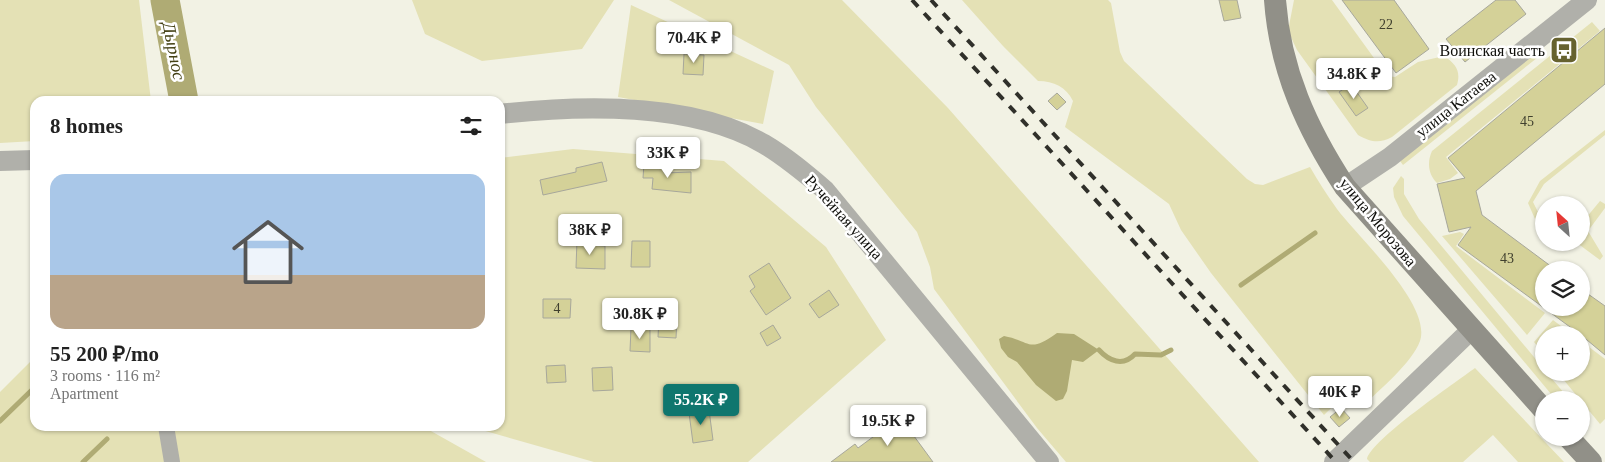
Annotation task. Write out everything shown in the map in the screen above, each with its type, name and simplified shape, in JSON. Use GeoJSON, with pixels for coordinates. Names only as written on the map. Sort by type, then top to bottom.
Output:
{"type":"FeatureCollection","features":[{"type":"Feature","properties":{"kind":"main road","name":"улица Морозова"},"geometry":{"type":"LineString","coordinates":[[1275,0],[1279,41],[1291,85],[1316,140],[1346,187],[1535,400]]}},
{"type":"Feature","properties":{"kind":"main road"},"geometry":{"type":"LineString","coordinates":[[1576,446],[1591,462]]}},
{"type":"Feature","properties":{"kind":"street","name":"улица Катаева"},"geometry":{"type":"LineString","coordinates":[[1346,187],[1390,157],[1588,0]]}},
{"type":"Feature","properties":{"kind":"street","name":"Ручейная улица"},"geometry":{"type":"LineString","coordinates":[[505,114],[550,109],[674,114],[727,128],[763,144],[795,164],[824,190],[1049,462]]}},
{"type":"Feature","properties":{"kind":"street"},"geometry":{"type":"LineString","coordinates":[[0,161],[30,160]]}},
{"type":"Feature","properties":{"kind":"street"},"geometry":{"type":"LineString","coordinates":[[1334,462],[1471,330]]}},
{"type":"Feature","properties":{"kind":"street"},"geometry":{"type":"LineString","coordinates":[[167,431],[172,462]]}},
{"type":"Feature","properties":{"kind":"shaded area"},"geometry":{"type":"Polygon","coordinates":[[[0,0],[139,0],[150,96],[30,96],[30,141],[0,143],[0,0]]]}},
{"type":"Feature","properties":{"kind":"shaded area"},"geometry":{"type":"Polygon","coordinates":[[[412,0],[614,0],[582,49],[482,61],[425,34],[412,0]]]}},
{"type":"Feature","properties":{"kind":"shaded area"},"geometry":{"type":"Polygon","coordinates":[[[669,0],[842,0],[948,108],[1259,462],[1066,462],[1037,428],[934,289],[930,267],[917,232],[816,107],[789,65],[669,0]]]}},
{"type":"Feature","properties":{"kind":"shaded area"},"geometry":{"type":"Polygon","coordinates":[[[962,0],[1108,0],[1111,3],[1120,52],[1124,61],[1247,179],[1255,184],[1263,185],[1310,167],[1337,209],[1391,272],[1415,309],[1421,326],[1420,341],[1410,358],[1362,407],[1354,398],[1349,399],[1338,404],[1324,415],[1211,273],[1181,230],[1169,204],[1065,127],[1073,101],[1067,92],[1049,82],[1038,81],[1003,46],[962,0]]]}},
{"type":"Feature","properties":{"kind":"shaded area"},"geometry":{"type":"Polygon","coordinates":[[[1294,0],[1332,0],[1387,76],[1395,77],[1418,62],[1444,56],[1452,62],[1458,72],[1457,85],[1392,137],[1383,141],[1375,141],[1358,135],[1297,50],[1288,31],[1294,0]]]}},
{"type":"Feature","properties":{"kind":"shaded area"},"geometry":{"type":"Polygon","coordinates":[[[631,5],[774,71],[763,124],[618,97],[631,5]]]}},
{"type":"Feature","properties":{"kind":"shaded area"},"geometry":{"type":"Polygon","coordinates":[[[1592,22],[1600,31],[1446,157],[1458,173],[1450,179],[1437,183],[1429,168],[1429,159],[1432,151],[1592,22]]]}},
{"type":"Feature","properties":{"kind":"shaded area"},"geometry":{"type":"Polygon","coordinates":[[[1536,47],[1542,54],[1403,165],[1397,157],[1536,47]]]}},
{"type":"Feature","properties":{"kind":"shaded area"},"geometry":{"type":"Polygon","coordinates":[[[1605,130],[1605,135],[1544,184],[1533,202],[1535,206],[1535,219],[1528,203],[1540,181],[1605,130]]]}},
{"type":"Feature","properties":{"kind":"shaded area"},"geometry":{"type":"Polygon","coordinates":[[[573,149],[724,161],[826,247],[886,340],[748,462],[594,462],[486,431],[505,431],[505,157],[573,149]]]}},
{"type":"Feature","properties":{"kind":"shaded area"},"geometry":{"type":"Polygon","coordinates":[[[1401,176],[1404,179],[1404,194],[1419,219],[1535,358],[1535,375],[1403,216],[1394,197],[1393,188],[1401,176]]]}},
{"type":"Feature","properties":{"kind":"shaded area"},"geometry":{"type":"Polygon","coordinates":[[[1600,201],[1605,204],[1605,208],[1590,228],[1590,213],[1600,201]]]}},
{"type":"Feature","properties":{"kind":"shaded area"},"geometry":{"type":"Polygon","coordinates":[[[1460,232],[1464,234],[1456,246],[1535,305],[1535,316],[1543,316],[1527,335],[1442,236],[1460,232]]]}},
{"type":"Feature","properties":{"kind":"shaded area"},"geometry":{"type":"Polygon","coordinates":[[[1590,234],[1603,256],[1600,260],[1588,251],[1590,251],[1590,234]]]}},
{"type":"Feature","properties":{"kind":"shaded area"},"geometry":{"type":"Polygon","coordinates":[[[1553,320],[1561,326],[1548,326],[1553,320]]]}},
{"type":"Feature","properties":{"kind":"shaded area"},"geometry":{"type":"Polygon","coordinates":[[[1057,333],[1074,334],[1099,350],[1083,362],[1072,360],[1067,391],[1063,399],[1056,401],[1036,385],[1017,362],[1008,357],[1001,348],[999,339],[1004,336],[1035,344],[1057,333]]]}},
{"type":"Feature","properties":{"kind":"shaded area"},"geometry":{"type":"Polygon","coordinates":[[[1590,348],[1605,359],[1605,419],[1600,424],[1590,412],[1590,391],[1573,391],[1565,381],[1590,381],[1590,348]]]}},
{"type":"Feature","properties":{"kind":"shaded area"},"geometry":{"type":"Polygon","coordinates":[[[30,362],[30,431],[431,431],[486,462],[0,462],[0,392],[30,362]]]}},
{"type":"Feature","properties":{"kind":"shaded area"},"geometry":{"type":"Polygon","coordinates":[[[1475,368],[1535,431],[1535,446],[1549,446],[1564,462],[1518,462],[1493,435],[1463,462],[1370,462],[1367,459],[1372,450],[1383,439],[1475,368]]]}},
{"type":"Feature","properties":{"kind":"shaded area"},"geometry":{"type":"Polygon","coordinates":[[[1540,381],[1554,381],[1562,391],[1549,391],[1540,381]]]}},
{"type":"Feature","properties":{"kind":"building"},"geometry":{"type":"Polygon","coordinates":[[[1219,0],[1237,0],[1241,18],[1224,21],[1219,0]]]}},
{"type":"Feature","properties":{"kind":"building"},"geometry":{"type":"Polygon","coordinates":[[[1342,0],[1394,0],[1429,49],[1396,73],[1342,0]]]}},
{"type":"Feature","properties":{"kind":"building"},"geometry":{"type":"Polygon","coordinates":[[[1496,0],[1515,0],[1526,14],[1465,62],[1446,39],[1496,0]]]}},
{"type":"Feature","properties":{"kind":"building"},"geometry":{"type":"Polygon","coordinates":[[[1605,28],[1605,84],[1476,191],[1482,215],[1544,261],[1535,261],[1535,301],[1458,245],[1471,227],[1449,232],[1437,184],[1465,178],[1448,158],[1605,28]]]}},
{"type":"Feature","properties":{"kind":"building"},"geometry":{"type":"Polygon","coordinates":[[[684,54],[704,55],[703,75],[683,74],[684,54]]]}},
{"type":"Feature","properties":{"kind":"building"},"geometry":{"type":"Polygon","coordinates":[[[1351,84],[1368,108],[1356,116],[1339,92],[1351,84]]]}},
{"type":"Feature","properties":{"kind":"building"},"geometry":{"type":"Polygon","coordinates":[[[1057,93],[1066,102],[1057,110],[1048,101],[1057,93]]]}},
{"type":"Feature","properties":{"kind":"building"},"geometry":{"type":"Polygon","coordinates":[[[602,162],[607,181],[543,195],[540,180],[576,172],[576,168],[602,162]]]}},
{"type":"Feature","properties":{"kind":"building"},"geometry":{"type":"Polygon","coordinates":[[[644,164],[664,164],[664,173],[691,172],[691,193],[652,189],[653,178],[643,178],[644,164]]]}},
{"type":"Feature","properties":{"kind":"building"},"geometry":{"type":"Polygon","coordinates":[[[577,240],[589,240],[589,245],[605,246],[605,269],[576,268],[577,240]]]}},
{"type":"Feature","properties":{"kind":"building"},"geometry":{"type":"Polygon","coordinates":[[[632,241],[650,241],[650,267],[631,267],[632,241]]]}},
{"type":"Feature","properties":{"kind":"building"},"geometry":{"type":"Polygon","coordinates":[[[769,263],[791,298],[766,315],[750,291],[755,287],[749,276],[769,263]]]}},
{"type":"Feature","properties":{"kind":"building"},"geometry":{"type":"Polygon","coordinates":[[[829,290],[839,305],[819,318],[809,304],[829,290]]]}},
{"type":"Feature","properties":{"kind":"building"},"geometry":{"type":"Polygon","coordinates":[[[1590,295],[1605,306],[1605,355],[1590,342],[1590,326],[1569,326],[1555,316],[1590,316],[1590,295]]]}},
{"type":"Feature","properties":{"kind":"building"},"geometry":{"type":"Polygon","coordinates":[[[543,299],[571,299],[570,318],[543,318],[543,299]]]}},
{"type":"Feature","properties":{"kind":"building"},"geometry":{"type":"Polygon","coordinates":[[[659,317],[677,318],[676,338],[658,337],[659,317]]]}},
{"type":"Feature","properties":{"kind":"building"},"geometry":{"type":"Polygon","coordinates":[[[773,325],[781,338],[767,346],[760,333],[773,325]]]}},
{"type":"Feature","properties":{"kind":"building"},"geometry":{"type":"Polygon","coordinates":[[[631,328],[650,328],[650,352],[630,351],[631,328]]]}},
{"type":"Feature","properties":{"kind":"building"},"geometry":{"type":"Polygon","coordinates":[[[565,365],[566,382],[547,383],[546,366],[565,365]]]}},
{"type":"Feature","properties":{"kind":"building"},"geometry":{"type":"Polygon","coordinates":[[[612,367],[613,390],[593,391],[592,368],[612,367]]]}},
{"type":"Feature","properties":{"kind":"building"},"geometry":{"type":"Polygon","coordinates":[[[1341,408],[1350,418],[1339,427],[1330,417],[1341,408]]]}},
{"type":"Feature","properties":{"kind":"building"},"geometry":{"type":"Polygon","coordinates":[[[709,410],[713,440],[693,443],[689,413],[709,410]]]}},
{"type":"Feature","properties":{"kind":"building"},"geometry":{"type":"Polygon","coordinates":[[[900,417],[933,462],[831,462],[855,444],[858,448],[900,417]]]}},
{"type":"Feature","properties":{"kind":"waterway","name":"Дырнос"},"geometry":{"type":"LineString","coordinates":[[165,0],[183,96]]}},
{"type":"Feature","properties":{"kind":"waterway"},"geometry":{"type":"LineString","coordinates":[[1241,285],[1315,233]]}},
{"type":"Feature","properties":{"kind":"waterway"},"geometry":{"type":"LineString","coordinates":[[1099,350],[1107,357],[1116,361],[1126,360],[1135,354],[1161,355],[1171,350]]}},
{"type":"Feature","properties":{"kind":"waterway","name":"Дырнос"},"geometry":{"type":"LineString","coordinates":[[0,421],[30,392]]}},
{"type":"Feature","properties":{"kind":"waterway"},"geometry":{"type":"LineString","coordinates":[[83,462],[107,439]]}},
{"type":"Feature","properties":{"kind":"railway"},"geometry":{"type":"LineString","coordinates":[[912,0],[1336,462]]}},
{"type":"Feature","properties":{"kind":"railway"},"geometry":{"type":"LineString","coordinates":[[931,0],[1354,462]]}},
{"type":"Feature","properties":{"kind":"place","name":"Воинская часть"},"geometry":{"type":"Point","coordinates":[1564,50]}}]}
